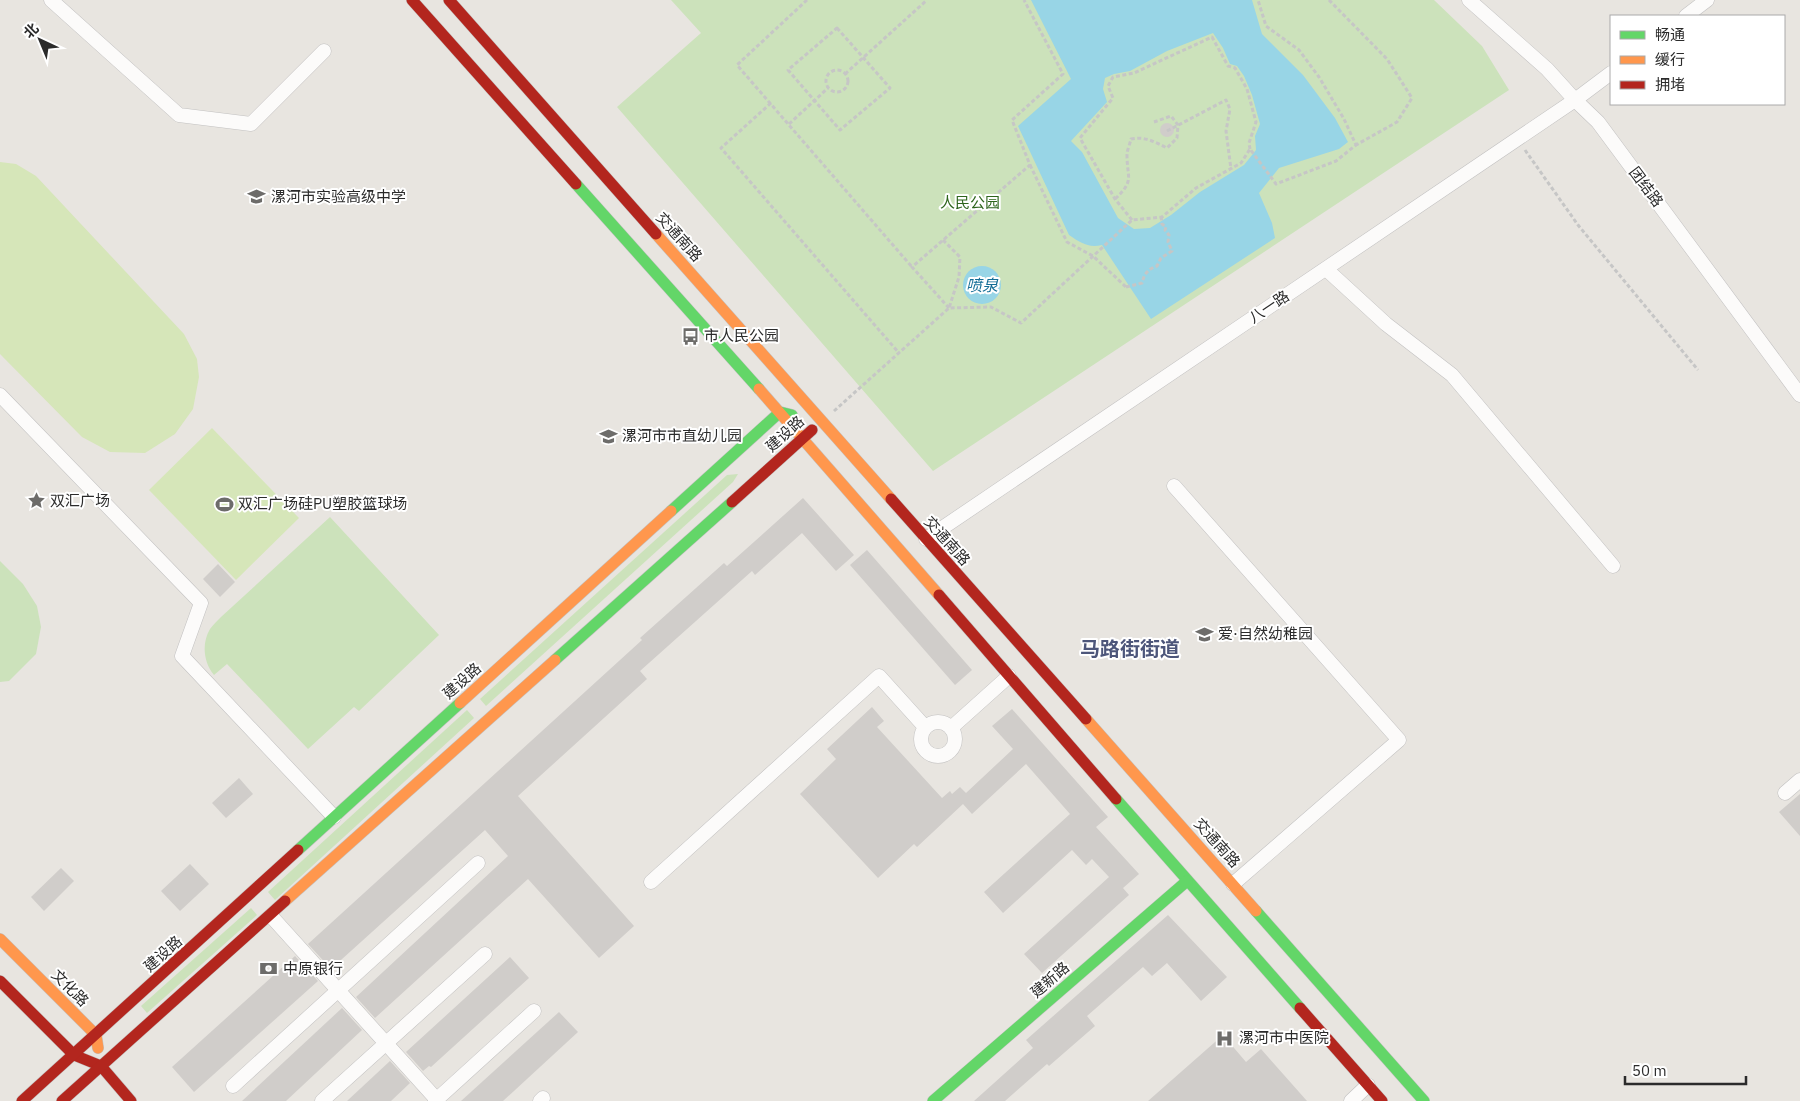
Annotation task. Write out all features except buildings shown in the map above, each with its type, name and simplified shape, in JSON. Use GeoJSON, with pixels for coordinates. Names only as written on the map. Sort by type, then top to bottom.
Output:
{"type":"FeatureCollection","features":[{"type":"Feature","properties":{"kind":"main road","name":"交通南路"},"geometry":{"type":"LineString","coordinates":[[412,0],[803,438],[1020,667],[1234,884],[1424,1101]]}},
{"type":"Feature","properties":{"kind":"main road","name":"交通南路"},"geometry":{"type":"LineString","coordinates":[[449,0],[926,539],[1020,667],[1187,881],[1382,1101]]}},
{"type":"Feature","properties":{"kind":"main road","name":"建设路"},"geometry":{"type":"LineString","coordinates":[[62,1101],[101,1066],[261,905],[334,817],[472,703],[780,412],[822,421]]}},
{"type":"Feature","properties":{"kind":"main road","name":"建设路"},"geometry":{"type":"LineString","coordinates":[[22,1101],[96,1035],[261,905],[488,721],[822,421]]}},
{"type":"Feature","properties":{"kind":"main road"},"geometry":{"type":"LineString","coordinates":[[472,703],[488,721]]}},
{"type":"Feature","properties":{"kind":"main road","name":"建新路"},"geometry":{"type":"LineString","coordinates":[[933,1101],[1187,881]]}},
{"type":"Feature","properties":{"kind":"main road","name":"文化路"},"geometry":{"type":"LineString","coordinates":[[0,939],[96,1035]]}},
{"type":"Feature","properties":{"kind":"main road"},"geometry":{"type":"LineString","coordinates":[[0,981],[74,1055],[101,1066],[131,1101]]}},
{"type":"Feature","properties":{"kind":"main road"},"geometry":{"type":"LineString","coordinates":[[96,1035],[101,1066]]}},
{"type":"Feature","properties":{"kind":"street"},"geometry":{"type":"LineString","coordinates":[[51,0],[179,115],[251,124],[324,51]]}},
{"type":"Feature","properties":{"kind":"street","name":"团结路"},"geometry":{"type":"LineString","coordinates":[[1470,0],[1548,69],[1575,100],[1598,122],[1800,395]]}},
{"type":"Feature","properties":{"kind":"street"},"geometry":{"type":"LineString","coordinates":[[1687,15],[1707,0]]}},
{"type":"Feature","properties":{"kind":"street","name":"八一路"},"geometry":{"type":"LineString","coordinates":[[926,539],[1518,139],[1610,74]]}},
{"type":"Feature","properties":{"kind":"street"},"geometry":{"type":"LineString","coordinates":[[1326,269],[1386,324],[1452,375],[1613,566]]}},
{"type":"Feature","properties":{"kind":"street"},"geometry":{"type":"LineString","coordinates":[[0,395],[201,603],[182,656],[334,817]]}},
{"type":"Feature","properties":{"kind":"street"},"geometry":{"type":"LineString","coordinates":[[1174,486],[1399,740],[1234,884]]}},
{"type":"Feature","properties":{"kind":"street"},"geometry":{"type":"LineString","coordinates":[[951,728],[1020,667]]}},
{"type":"Feature","properties":{"kind":"street"},"geometry":{"type":"LineString","coordinates":[[651,882],[879,676],[925,727]]}},
{"type":"Feature","properties":{"kind":"street"},"geometry":{"type":"LineString","coordinates":[[936,722],[942,722],[951,728],[955,738],[954,744],[948,752],[937,756],[927,752],[921,743],[925,727],[936,722]]}},
{"type":"Feature","properties":{"kind":"street"},"geometry":{"type":"LineString","coordinates":[[1785,793],[1800,780]]}},
{"type":"Feature","properties":{"kind":"street"},"geometry":{"type":"LineString","coordinates":[[233,1086],[478,863]]}},
{"type":"Feature","properties":{"kind":"street"},"geometry":{"type":"LineString","coordinates":[[261,905],[436,1101],[534,1011]]}},
{"type":"Feature","properties":{"kind":"street"},"geometry":{"type":"LineString","coordinates":[[322,1101],[485,954]]}},
{"type":"Feature","properties":{"kind":"street"},"geometry":{"type":"LineString","coordinates":[[1351,1101],[1368,1085]]}},
{"type":"Feature","properties":{"kind":"path"},"geometry":{"type":"LineString","coordinates":[[807,0],[737,65],[949,308],[991,307],[1021,323],[1132,220],[1161,216],[1196,188],[1241,163],[1250,150]]}},
{"type":"Feature","properties":{"kind":"path"},"geometry":{"type":"LineString","coordinates":[[845,74],[927,0]]}},
{"type":"Feature","properties":{"kind":"path"},"geometry":{"type":"LineString","coordinates":[[1024,0],[1063,74],[1012,120],[1030,165],[1066,242],[1093,256],[1126,287],[1142,283],[1144,274],[1152,267],[1157,266],[1161,258],[1172,251],[1168,242],[1169,235],[1165,230],[1166,227],[1162,224],[1161,216]]}},
{"type":"Feature","properties":{"kind":"path"},"geometry":{"type":"LineString","coordinates":[[1258,0],[1266,26],[1299,50],[1344,119],[1356,145]]}},
{"type":"Feature","properties":{"kind":"path"},"geometry":{"type":"LineString","coordinates":[[1132,220],[1115,199],[1080,138],[1113,98],[1108,86],[1113,77],[1134,72],[1212,37],[1228,66],[1235,68],[1247,89],[1256,122],[1249,143],[1250,150],[1276,184],[1336,161],[1356,145],[1397,122],[1412,98],[1387,59],[1329,0]]}},
{"type":"Feature","properties":{"kind":"path"},"geometry":{"type":"LineString","coordinates":[[837,28],[890,88],[840,130],[814,101],[788,70],[837,28]]}},
{"type":"Feature","properties":{"kind":"path"},"geometry":{"type":"LineString","coordinates":[[834,70],[845,74],[848,79],[848,85],[844,89],[839,92],[833,92],[828,88],[826,78],[830,73],[834,70]]}},
{"type":"Feature","properties":{"kind":"path"},"geometry":{"type":"LineString","coordinates":[[789,124],[828,88]]}},
{"type":"Feature","properties":{"kind":"path"},"geometry":{"type":"LineString","coordinates":[[1167,131],[1226,100],[1230,110],[1226,131],[1230,169]]}},
{"type":"Feature","properties":{"kind":"path"},"geometry":{"type":"LineString","coordinates":[[771,103],[721,148],[899,352]]}},
{"type":"Feature","properties":{"kind":"path"},"geometry":{"type":"LineString","coordinates":[[1115,199],[1126,189],[1130,178],[1127,154],[1131,139],[1140,137],[1167,148],[1177,138],[1178,125],[1171,116],[1154,122]]}},
{"type":"Feature","properties":{"kind":"path"},"geometry":{"type":"LineString","coordinates":[[1518,139],[1578,225],[1698,370]]}},
{"type":"Feature","properties":{"kind":"path"},"geometry":{"type":"LineString","coordinates":[[912,267],[1030,165]]}},
{"type":"Feature","properties":{"kind":"path"},"geometry":{"type":"LineString","coordinates":[[822,421],[949,308],[959,276],[960,257],[943,240]]}},
{"type":"Feature","properties":{"kind":"green space","name":"人民公园"},"geometry":{"type":"Polygon","coordinates":[[[671,0],[1434,0],[1482,46],[1509,90],[933,471],[617,107],[701,33],[671,0]]]}},
{"type":"Feature","properties":{"kind":"green space"},"geometry":{"type":"Polygon","coordinates":[[[0,162],[16,164],[36,176],[184,334],[197,359],[199,377],[193,409],[175,434],[145,453],[110,452],[82,437],[0,354],[0,162]]]}},
{"type":"Feature","properties":{"kind":"green space","name":"双汇广场硅PU塑胶篮球场"},"geometry":{"type":"Polygon","coordinates":[[[212,428],[299,518],[236,580],[149,490],[212,428]]]}},
{"type":"Feature","properties":{"kind":"green space"},"geometry":{"type":"Polygon","coordinates":[[[738,474],[733,482],[486,706],[480,699],[727,475],[738,474]]]}},
{"type":"Feature","properties":{"kind":"green space"},"geometry":{"type":"Polygon","coordinates":[[[330,517],[439,635],[359,711],[354,707],[308,749],[227,664],[214,675],[206,659],[205,641],[210,629],[217,622],[330,517]]]}},
{"type":"Feature","properties":{"kind":"green space"},"geometry":{"type":"Polygon","coordinates":[[[0,561],[23,584],[37,606],[41,627],[36,654],[9,681],[0,682],[0,561]]]}},
{"type":"Feature","properties":{"kind":"green space"},"geometry":{"type":"Polygon","coordinates":[[[467,710],[474,718],[275,900],[268,892],[467,710]]]}},
{"type":"Feature","properties":{"kind":"green space"},"geometry":{"type":"Polygon","coordinates":[[[251,908],[257,915],[147,1013],[141,1006],[251,908]]]}},
{"type":"Feature","properties":{"kind":"water"},"geometry":{"type":"Polygon","coordinates":[[[1031,0],[1252,0],[1262,34],[1303,75],[1335,118],[1348,142],[1339,149],[1279,168],[1259,193],[1272,223],[1275,238],[1151,319],[1102,245],[1093,246],[1085,244],[1069,235],[1018,126],[1071,79],[1031,0]],[[1213,33],[1167,51],[1130,71],[1105,78],[1103,89],[1107,102],[1071,141],[1082,152],[1118,218],[1134,229],[1150,228],[1171,215],[1200,192],[1244,165],[1256,150],[1255,136],[1260,124],[1252,95],[1244,76],[1237,66],[1230,64],[1223,48],[1213,33]]]}},
{"type":"Feature","properties":{"kind":"water","name":"喷泉"},"geometry":{"type":"Polygon","coordinates":[[[982,266],[995,272],[1001,285],[995,298],[982,304],[969,298],[963,285],[969,272],[982,266]]]}},
{"type":"Feature","properties":{"kind":"traffic: fast"},"geometry":{"type":"LineString","coordinates":[[576,184],[759,389]]}},
{"type":"Feature","properties":{"kind":"traffic: fast"},"geometry":{"type":"LineString","coordinates":[[671,511],[780,412],[792,415]]}},
{"type":"Feature","properties":{"kind":"traffic: fast"},"geometry":{"type":"LineString","coordinates":[[555,660],[732,502]]}},
{"type":"Feature","properties":{"kind":"traffic: fast"},"geometry":{"type":"LineString","coordinates":[[298,850],[460,703]]}},
{"type":"Feature","properties":{"kind":"traffic: fast"},"geometry":{"type":"LineString","coordinates":[[1116,799],[1300,1008]]}},
{"type":"Feature","properties":{"kind":"traffic: fast"},"geometry":{"type":"LineString","coordinates":[[933,1101],[1187,881]]}},
{"type":"Feature","properties":{"kind":"traffic: fast"},"geometry":{"type":"LineString","coordinates":[[1256,911],[1424,1101]]}},
{"type":"Feature","properties":{"kind":"traffic: slow"},"geometry":{"type":"LineString","coordinates":[[656,234],[891,499]]}},
{"type":"Feature","properties":{"kind":"traffic: slow"},"geometry":{"type":"LineString","coordinates":[[759,389],[939,595]]}},
{"type":"Feature","properties":{"kind":"traffic: slow"},"geometry":{"type":"LineString","coordinates":[[460,703],[671,511]]}},
{"type":"Feature","properties":{"kind":"traffic: slow"},"geometry":{"type":"LineString","coordinates":[[285,901],[555,660]]}},
{"type":"Feature","properties":{"kind":"traffic: slow"},"geometry":{"type":"LineString","coordinates":[[1086,719],[1256,911]]}},
{"type":"Feature","properties":{"kind":"traffic: slow"},"geometry":{"type":"LineString","coordinates":[[0,939],[96,1035],[98,1048]]}},
{"type":"Feature","properties":{"kind":"traffic: jam"},"geometry":{"type":"LineString","coordinates":[[412,0],[576,184]]}},
{"type":"Feature","properties":{"kind":"traffic: jam"},"geometry":{"type":"LineString","coordinates":[[449,0],[656,234]]}},
{"type":"Feature","properties":{"kind":"traffic: jam"},"geometry":{"type":"LineString","coordinates":[[732,502],[812,430]]}},
{"type":"Feature","properties":{"kind":"traffic: jam"},"geometry":{"type":"LineString","coordinates":[[891,499],[1086,719]]}},
{"type":"Feature","properties":{"kind":"traffic: jam"},"geometry":{"type":"LineString","coordinates":[[939,595],[1116,799]]}},
{"type":"Feature","properties":{"kind":"traffic: jam"},"geometry":{"type":"LineString","coordinates":[[22,1101],[298,850]]}},
{"type":"Feature","properties":{"kind":"traffic: jam"},"geometry":{"type":"LineString","coordinates":[[62,1101],[285,901]]}},
{"type":"Feature","properties":{"kind":"traffic: jam"},"geometry":{"type":"LineString","coordinates":[[0,981],[74,1055],[101,1066],[131,1101]]}},
{"type":"Feature","properties":{"kind":"traffic: jam"},"geometry":{"type":"LineString","coordinates":[[1300,1008],[1382,1101]]}},
{"type":"Feature","properties":{"kind":"place","name":"漯河市实验高级中学"},"geometry":{"type":"Point","coordinates":[257,197]}},
{"type":"Feature","properties":{"kind":"place","name":"市人民公园"},"geometry":{"type":"Point","coordinates":[690,336]}},
{"type":"Feature","properties":{"kind":"place","name":"漯河市市直幼儿园"},"geometry":{"type":"Point","coordinates":[608,436]}},
{"type":"Feature","properties":{"kind":"place","name":"双汇广场"},"geometry":{"type":"Point","coordinates":[36,501]}},
{"type":"Feature","properties":{"kind":"place","name":"双汇广场硅PU塑胶篮球场"},"geometry":{"type":"Point","coordinates":[224,504]}},
{"type":"Feature","properties":{"kind":"place","name":"爱·自然幼稚园"},"geometry":{"type":"Point","coordinates":[1204,634]}},
{"type":"Feature","properties":{"kind":"place","name":"中原银行"},"geometry":{"type":"Point","coordinates":[269,969]}},
{"type":"Feature","properties":{"kind":"place","name":"漯河市中医院"},"geometry":{"type":"Point","coordinates":[1225,1038]}},
{"type":"Feature","properties":{"kind":"district","name":"马路街街道"},"geometry":{"type":"Point","coordinates":[1130,649]}}]}
